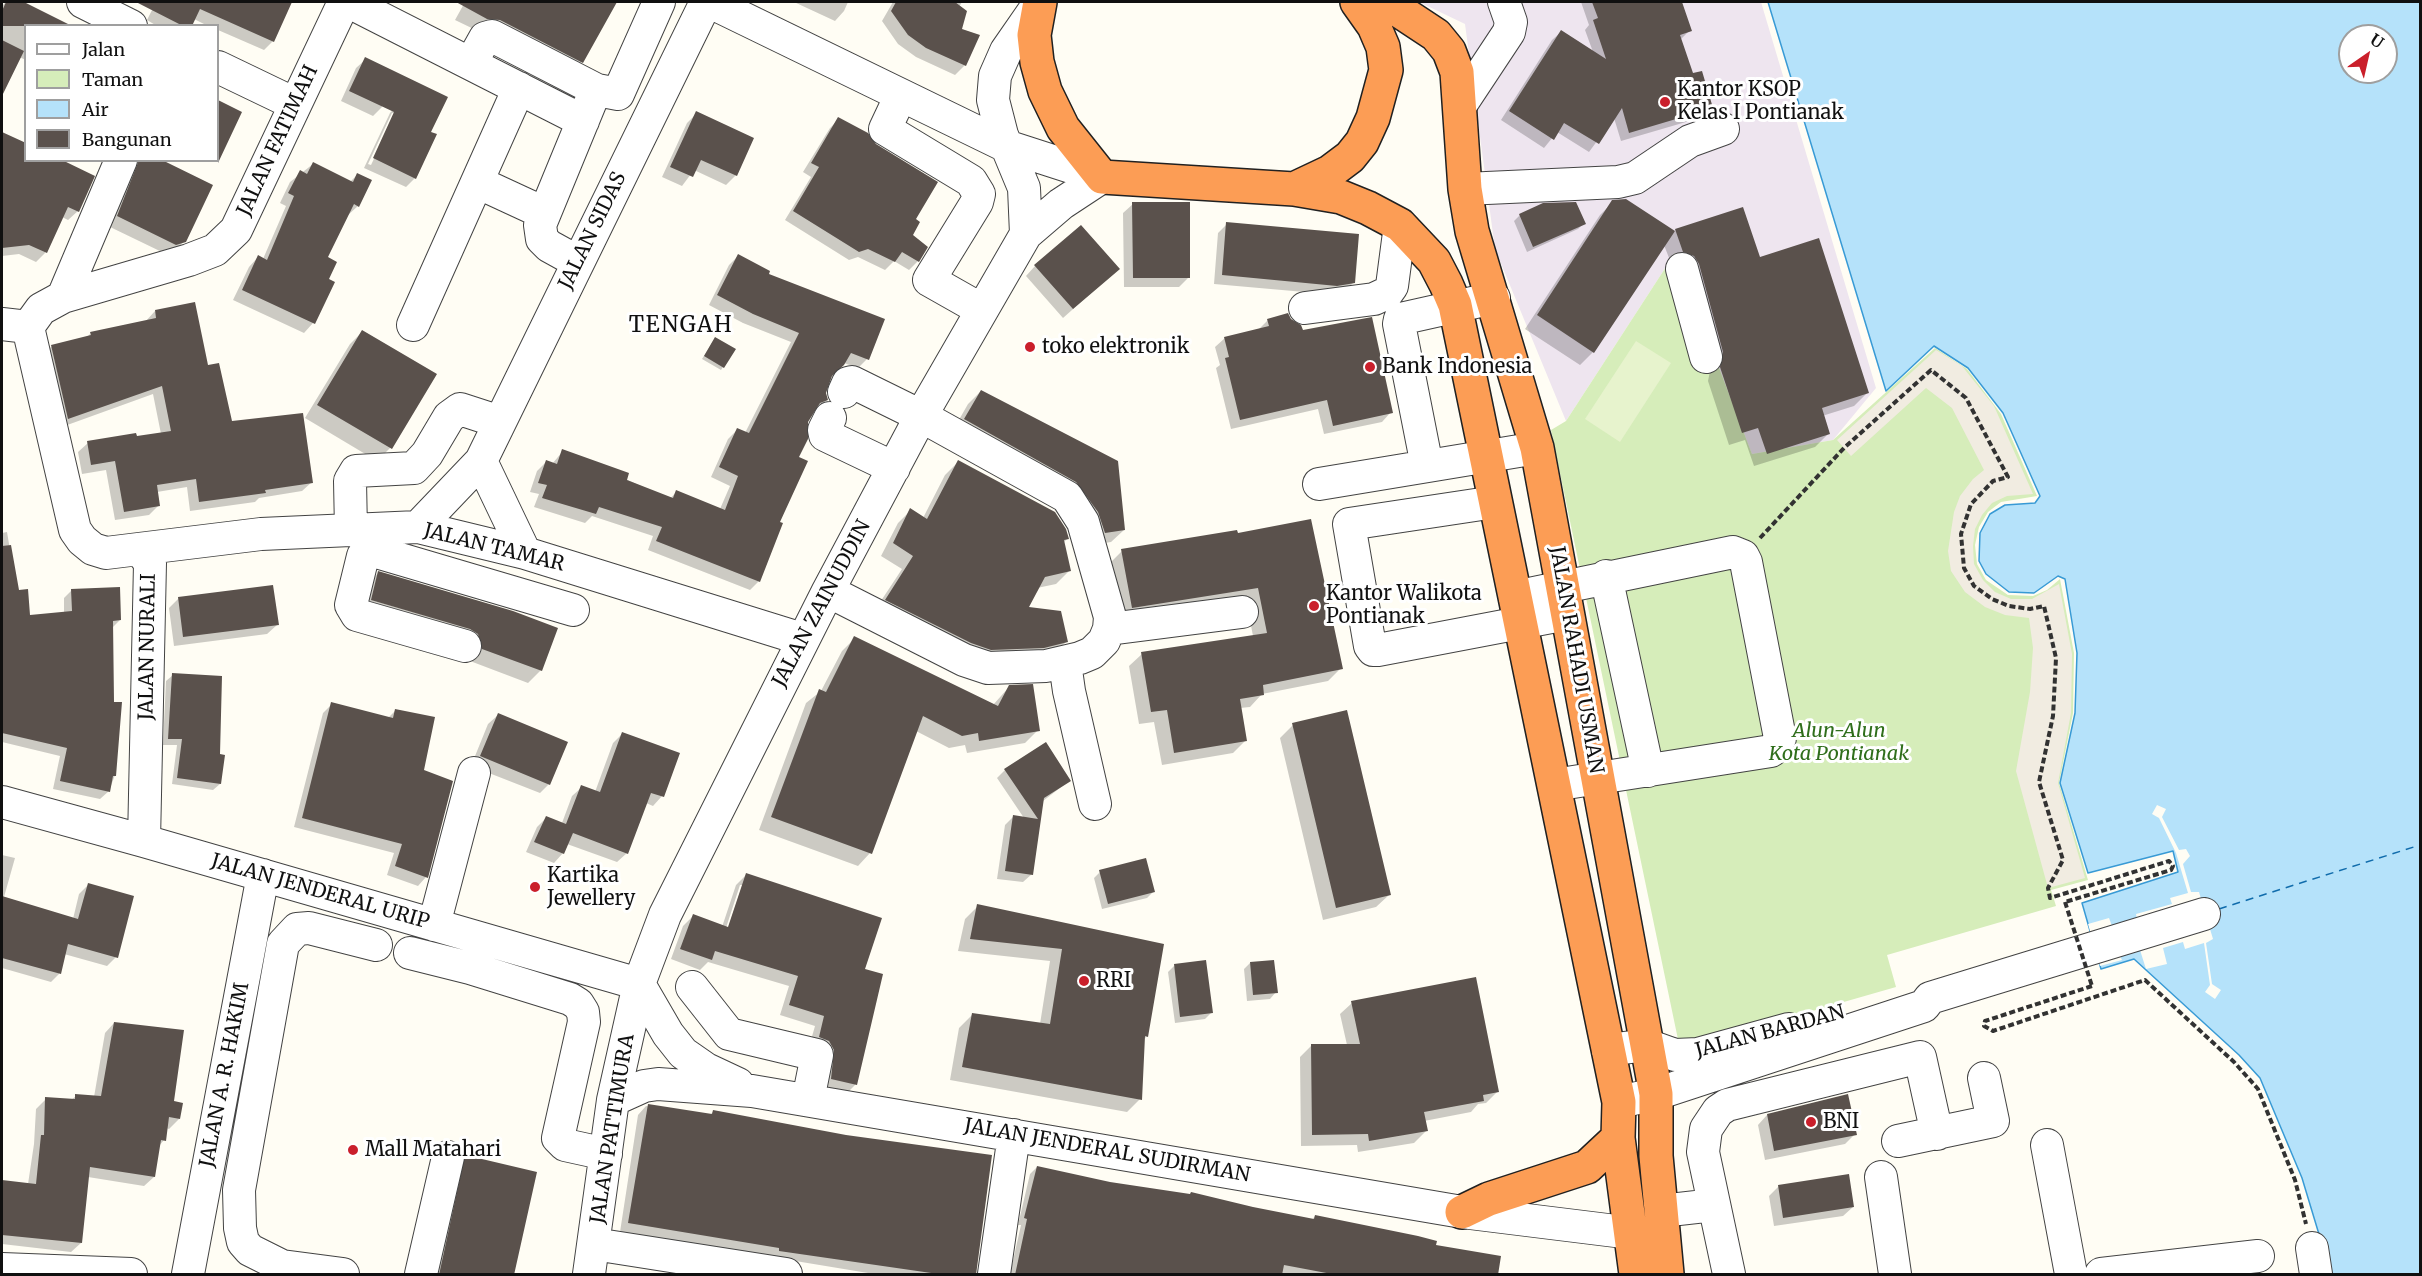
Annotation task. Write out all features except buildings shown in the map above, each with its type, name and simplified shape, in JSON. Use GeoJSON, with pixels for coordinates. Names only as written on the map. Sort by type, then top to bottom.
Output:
{"type":"FeatureCollection","features":[{"type":"Feature","properties":{"kind":"highway"},"geometry":{"type":"LineString","coordinates":[[1040,2],[1034,35],[1036,62],[1044,91],[1063,128],[1102,177],[1294,189],[1341,197],[1400,225],[1434,261],[1455,305],[1619,1102],[1618,1138],[1628,1232],[1636,1275]]}},
{"type":"Feature","properties":{"kind":"highway"},"geometry":{"type":"LineString","coordinates":[[1294,189],[1330,172],[1350,157],[1362,142],[1373,118],[1386,70],[1383,47],[1374,26],[1358,2]]}},
{"type":"Feature","properties":{"kind":"highway","name":"JALAN RAHADI USMAN"},"geometry":{"type":"LineString","coordinates":[[1386,2],[1436,35],[1449,51],[1457,72],[1465,189],[1472,231],[1494,298],[1537,448],[1656,1094],[1656,1156],[1668,1275]]}},
{"type":"Feature","properties":{"kind":"highway"},"geometry":{"type":"LineString","coordinates":[[1462,1212],[1489,1199],[1587,1167],[1602,1156],[1618,1138]]}},
{"type":"Feature","properties":{"kind":"street"},"geometry":{"type":"LineString","coordinates":[[83,2],[127,24]]}},
{"type":"Feature","properties":{"kind":"street","name":"JALAN FATIMAH"},"geometry":{"type":"LineString","coordinates":[[15,326],[63,297],[189,260],[215,250],[236,230],[344,2]]}},
{"type":"Feature","properties":{"kind":"street"},"geometry":{"type":"LineString","coordinates":[[349,2],[583,121]]}},
{"type":"Feature","properties":{"kind":"street"},"geometry":{"type":"LineString","coordinates":[[471,63],[484,38],[492,36],[597,90],[613,95],[621,90],[659,2]]}},
{"type":"Feature","properties":{"kind":"street"},"geometry":{"type":"LineString","coordinates":[[708,2],[1006,146],[1102,177]]}},
{"type":"Feature","properties":{"kind":"street","name":"JALAN SIDAS"},"geometry":{"type":"LineString","coordinates":[[418,527],[481,461],[708,2]]}},
{"type":"Feature","properties":{"kind":"street"},"geometry":{"type":"LineString","coordinates":[[931,111],[966,103],[978,96],[995,76],[1015,35],[1040,2]]}},
{"type":"Feature","properties":{"kind":"street"},"geometry":{"type":"LineString","coordinates":[[1460,106],[1509,32],[1511,22],[1504,2]]}},
{"type":"Feature","properties":{"kind":"street"},"geometry":{"type":"LineString","coordinates":[[219,67],[295,104]]}},
{"type":"Feature","properties":{"kind":"street"},"geometry":{"type":"LineString","coordinates":[[995,76],[993,100],[1006,146],[1024,188],[1026,234]]}},
{"type":"Feature","properties":{"kind":"street"},"geometry":{"type":"LineString","coordinates":[[413,325],[519,88]]}},
{"type":"Feature","properties":{"kind":"street"},"geometry":{"type":"LineString","coordinates":[[578,262],[549,246],[542,239],[540,225],[597,90]]}},
{"type":"Feature","properties":{"kind":"street"},"geometry":{"type":"LineString","coordinates":[[901,95],[885,129],[971,181],[979,194],[977,202],[929,280],[982,310]]}},
{"type":"Feature","properties":{"kind":"street"},"geometry":{"type":"LineString","coordinates":[[1465,189],[1618,182],[1635,178],[1690,141],[1723,129]]}},
{"type":"Feature","properties":{"kind":"street"},"geometry":{"type":"LineString","coordinates":[[63,297],[120,162]]}},
{"type":"Feature","properties":{"kind":"street","name":"JALAN ZAINUDDIN"},"geometry":{"type":"LineString","coordinates":[[639,984],[665,915],[802,639],[921,416],[1026,234],[1061,204],[1102,177]]}},
{"type":"Feature","properties":{"kind":"street"},"geometry":{"type":"LineString","coordinates":[[477,182],[544,213]]}},
{"type":"Feature","properties":{"kind":"street"},"geometry":{"type":"LineString","coordinates":[[1305,308],[1374,299],[1387,293],[1392,286],[1400,225]]}},
{"type":"Feature","properties":{"kind":"street"},"geometry":{"type":"LineString","coordinates":[[1682,269],[1706,357]]}},
{"type":"Feature","properties":{"kind":"street"},"geometry":{"type":"LineString","coordinates":[[1427,466],[1399,324],[1405,316],[1494,298]]}},
{"type":"Feature","properties":{"kind":"street","name":"JALAN NURALI"},"geometry":{"type":"LineString","coordinates":[[15,326],[75,530],[81,540],[93,549],[106,554],[141,551],[150,563],[144,840]]}},
{"type":"Feature","properties":{"kind":"street"},"geometry":{"type":"LineString","coordinates":[[828,591],[976,666],[999,669],[1065,663],[1092,653],[1104,641],[1109,629],[1110,617],[1083,522],[1067,496],[921,416],[852,382],[848,383],[824,430],[825,435],[894,468]]}},
{"type":"Feature","properties":{"kind":"street"},"geometry":{"type":"LineString","coordinates":[[351,530],[350,481],[356,471],[414,468],[428,454],[449,417],[460,409],[500,422]]}},
{"type":"Feature","properties":{"kind":"street"},"geometry":{"type":"LineString","coordinates":[[1319,484],[1537,448]]}},
{"type":"Feature","properties":{"kind":"street"},"geometry":{"type":"LineString","coordinates":[[481,461],[525,553]]}},
{"type":"Feature","properties":{"kind":"street"},"geometry":{"type":"LineString","coordinates":[[1495,502],[1349,524],[1370,646],[1373,650],[1565,600],[1606,576],[1732,552],[1743,556],[1779,743],[1771,751],[1554,785]]}},
{"type":"Feature","properties":{"kind":"street","name":"JALAN TAMAR"},"geometry":{"type":"LineString","coordinates":[[141,551],[261,534],[418,527],[525,553],[802,639]]}},
{"type":"Feature","properties":{"kind":"street"},"geometry":{"type":"LineString","coordinates":[[457,576],[468,539]]}},
{"type":"Feature","properties":{"kind":"street"},"geometry":{"type":"LineString","coordinates":[[465,646],[357,615],[351,605],[360,562],[367,552],[373,551],[573,610]]}},
{"type":"Feature","properties":{"kind":"street"},"geometry":{"type":"LineString","coordinates":[[1606,576],[1648,771]]}},
{"type":"Feature","properties":{"kind":"street"},"geometry":{"type":"LineString","coordinates":[[1109,629],[1242,612]]}},
{"type":"Feature","properties":{"kind":"street"},"geometry":{"type":"LineString","coordinates":[[1065,663],[1069,691],[1095,804]]}},
{"type":"Feature","properties":{"kind":"street"},"geometry":{"type":"LineString","coordinates":[[434,925],[474,773]]}},
{"type":"Feature","properties":{"kind":"street","name":"JALAN JENDERAL URIP"},"geometry":{"type":"LineString","coordinates":[[2,802],[144,840],[639,984]]}},
{"type":"Feature","properties":{"kind":"street","name":"JALAN A. R. HAKIM"},"geometry":{"type":"LineString","coordinates":[[188,1275],[262,876]]}},
{"type":"Feature","properties":{"kind":"street","name":"JALAN BARDAN"},"geometry":{"type":"LineString","coordinates":[[1619,1102],[1656,1094],[1919,1004],[2204,914]]}},
{"type":"Feature","properties":{"kind":"street"},"geometry":{"type":"LineString","coordinates":[[343,1275],[282,1266],[264,1259],[243,1242],[238,1209],[284,944],[289,935],[297,929],[309,928],[376,945]]}},
{"type":"Feature","properties":{"kind":"street"},"geometry":{"type":"LineString","coordinates":[[470,968],[478,938]]}},
{"type":"Feature","properties":{"kind":"street"},"geometry":{"type":"LineString","coordinates":[[410,953],[470,968],[570,999],[578,1004],[583,1012],[584,1022],[558,1138],[565,1145],[606,1154]]}},
{"type":"Feature","properties":{"kind":"street","name":"JALAN JENDERAL SUDIRMAN"},"geometry":{"type":"LineString","coordinates":[[639,984],[668,1034],[683,1053],[706,1069],[752,1091]]}},
{"type":"Feature","properties":{"kind":"street","name":"JALAN PATTIMURA"},"geometry":{"type":"LineString","coordinates":[[590,1275],[614,1100],[639,984]]}},
{"type":"Feature","properties":{"kind":"street"},"geometry":{"type":"LineString","coordinates":[[692,987],[729,1034],[817,1055],[808,1100]]}},
{"type":"Feature","properties":{"kind":"street","name":"JALAN BARDAN"},"geometry":{"type":"LineString","coordinates":[[1608,1050],[1647,1045],[1675,1055],[1698,1054],[1922,992],[1919,1004]]}},
{"type":"Feature","properties":{"kind":"street"},"geometry":{"type":"LineString","coordinates":[[1919,1004],[1920,1058],[1937,1134]]}},
{"type":"Feature","properties":{"kind":"street"},"geometry":{"type":"LineString","coordinates":[[1729,1275],[1702,1141],[1711,1119],[1727,1105],[1920,1058]]}},
{"type":"Feature","properties":{"kind":"street"},"geometry":{"type":"LineString","coordinates":[[1898,1141],[1994,1121],[1984,1078]]}},
{"type":"Feature","properties":{"kind":"street","name":"JALAN JENDERAL SUDIRMAN"},"geometry":{"type":"LineString","coordinates":[[614,1100],[631,1090],[658,1084],[752,1091],[1462,1212],[1628,1232],[1663,1224],[1714,1205]]}},
{"type":"Feature","properties":{"kind":"street"},"geometry":{"type":"LineString","coordinates":[[214,1134],[249,1140]]}},
{"type":"Feature","properties":{"kind":"street"},"geometry":{"type":"LineString","coordinates":[[994,1275],[1014,1135]]}},
{"type":"Feature","properties":{"kind":"street"},"geometry":{"type":"LineString","coordinates":[[2047,1145],[2071,1275]]}},
{"type":"Feature","properties":{"kind":"street"},"geometry":{"type":"LineString","coordinates":[[421,1275],[448,1157]]}},
{"type":"Feature","properties":{"kind":"street"},"geometry":{"type":"LineString","coordinates":[[1881,1177],[1895,1275]]}},
{"type":"Feature","properties":{"kind":"street"},"geometry":{"type":"LineString","coordinates":[[594,1244],[786,1275]]}},
{"type":"Feature","properties":{"kind":"street"},"geometry":{"type":"LineString","coordinates":[[2101,1275],[2258,1256]]}},
{"type":"Feature","properties":{"kind":"street"},"geometry":{"type":"LineString","coordinates":[[2,1269],[131,1275]]}},
{"type":"Feature","properties":{"kind":"path"},"geometry":{"type":"LineString","coordinates":[[1743,556],[1844,448],[1931,370],[1966,398],[2008,477],[1993,481],[1971,504],[1961,534],[1964,567],[1974,585],[1992,599],[2009,606],[2031,609],[2044,606],[2056,658],[2053,716],[2039,782],[2062,860],[2048,888],[2050,898],[2169,861],[2173,866],[2171,870],[2065,902],[2092,986],[1985,1021],[1984,1026],[1993,1031],[2145,980],[2234,1062],[2258,1089],[2295,1180],[2314,1262]]}},
{"type":"Feature","properties":{"kind":"shaded area"},"geometry":{"type":"Polygon","coordinates":[[[1419,2],[1761,2],[1876,388],[1833,440],[1752,454],[1675,253],[1566,421],[1495,249],[1465,24],[1419,2]]]}},
{"type":"Feature","properties":{"kind":"shaded area"},"geometry":{"type":"Polygon","coordinates":[[[1936,350],[1962,366],[1994,406],[2033,494],[2007,496],[1992,503],[1982,515],[1975,529],[1974,564],[1983,580],[1995,592],[2011,599],[2032,599],[2059,584],[2072,654],[2071,713],[2058,783],[2085,878],[2048,888],[2016,771],[2030,692],[2033,648],[2029,618],[2005,615],[1985,607],[1965,592],[1951,571],[1948,551],[1954,512],[1960,496],[1973,479],[1984,470],[1952,408],[1926,388],[1851,456],[1837,440],[1936,350]]]}},
{"type":"Feature","properties":{"kind":"green space","name":"Alun-Alun Kota Pontianak"},"geometry":{"type":"Polygon","coordinates":[[[1675,253],[1752,454],[1833,440],[1935,348],[1967,369],[2001,414],[2037,496],[2001,502],[1988,512],[1979,527],[1975,545],[1977,564],[1986,580],[2008,595],[2033,596],[2047,590],[2060,579],[2074,653],[2073,713],[2059,783],[2088,880],[2051,890],[2056,906],[1887,955],[1896,987],[1680,1049],[1551,430],[1566,421],[1675,253]]]}},
{"type":"Feature","properties":{"kind":"green space"},"geometry":{"type":"Polygon","coordinates":[[[1636,341],[1671,363],[1620,442],[1585,419],[1636,341]]]}},
{"type":"Feature","properties":{"kind":"water"},"geometry":{"type":"Polygon","coordinates":[[[1768,2],[2420,2],[2420,1274],[2331,1274],[2302,1178],[2260,1078],[2239,1055],[2134,959],[2101,969],[2082,903],[2178,872],[2173,851],[2088,873],[2060,783],[2075,713],[2077,653],[2065,579],[2058,576],[2034,593],[2009,592],[1986,574],[1979,561],[1980,533],[1990,514],[2005,505],[2035,503],[2040,496],[2003,413],[1968,368],[1934,346],[1886,391],[1768,2]]]}},
{"type":"Feature","properties":{"kind":"pier"},"geometry":{"type":"Polygon","coordinates":[[[2157,805],[2166,809],[2162,817],[2179,850],[2186,849],[2190,856],[2183,864],[2191,892],[2199,892],[2213,939],[2206,943],[2212,984],[2221,990],[2215,999],[2205,992],[2210,985],[2204,943],[2185,949],[2183,942],[2163,948],[2167,964],[2146,969],[2140,950],[2120,956],[2122,960],[2100,966],[2088,924],[2109,918],[2112,926],[2137,919],[2136,914],[2172,904],[2170,898],[2188,893],[2176,853],[2159,818],[2152,814],[2157,805]]]}},
{"type":"Feature","properties":{"kind":"ferry route"},"geometry":{"type":"LineString","coordinates":[[2219,909],[2420,845]]}},
{"type":"Feature","properties":{"kind":"place","name":"Kantor KSOP Kelas I Pontianak"},"geometry":{"type":"Point","coordinates":[1665,102]}},
{"type":"Feature","properties":{"kind":"place","name":"toko elektronik"},"geometry":{"type":"Point","coordinates":[1030,347]}},
{"type":"Feature","properties":{"kind":"place","name":"Bank Indonesia"},"geometry":{"type":"Point","coordinates":[1370,367]}},
{"type":"Feature","properties":{"kind":"place","name":"Kantor Walikota Pontianak"},"geometry":{"type":"Point","coordinates":[1314,606]}},
{"type":"Feature","properties":{"kind":"place","name":"Kartika Jewellery"},"geometry":{"type":"Point","coordinates":[535,887]}},
{"type":"Feature","properties":{"kind":"place","name":"RRI"},"geometry":{"type":"Point","coordinates":[1084,981]}},
{"type":"Feature","properties":{"kind":"place","name":"BNI"},"geometry":{"type":"Point","coordinates":[1811,1122]}},
{"type":"Feature","properties":{"kind":"place","name":"Mall Matahari"},"geometry":{"type":"Point","coordinates":[353,1150]}},
{"type":"Feature","properties":{"kind":"district","name":"TENGAH"},"geometry":{"type":"Point","coordinates":[681,326]}}]}
